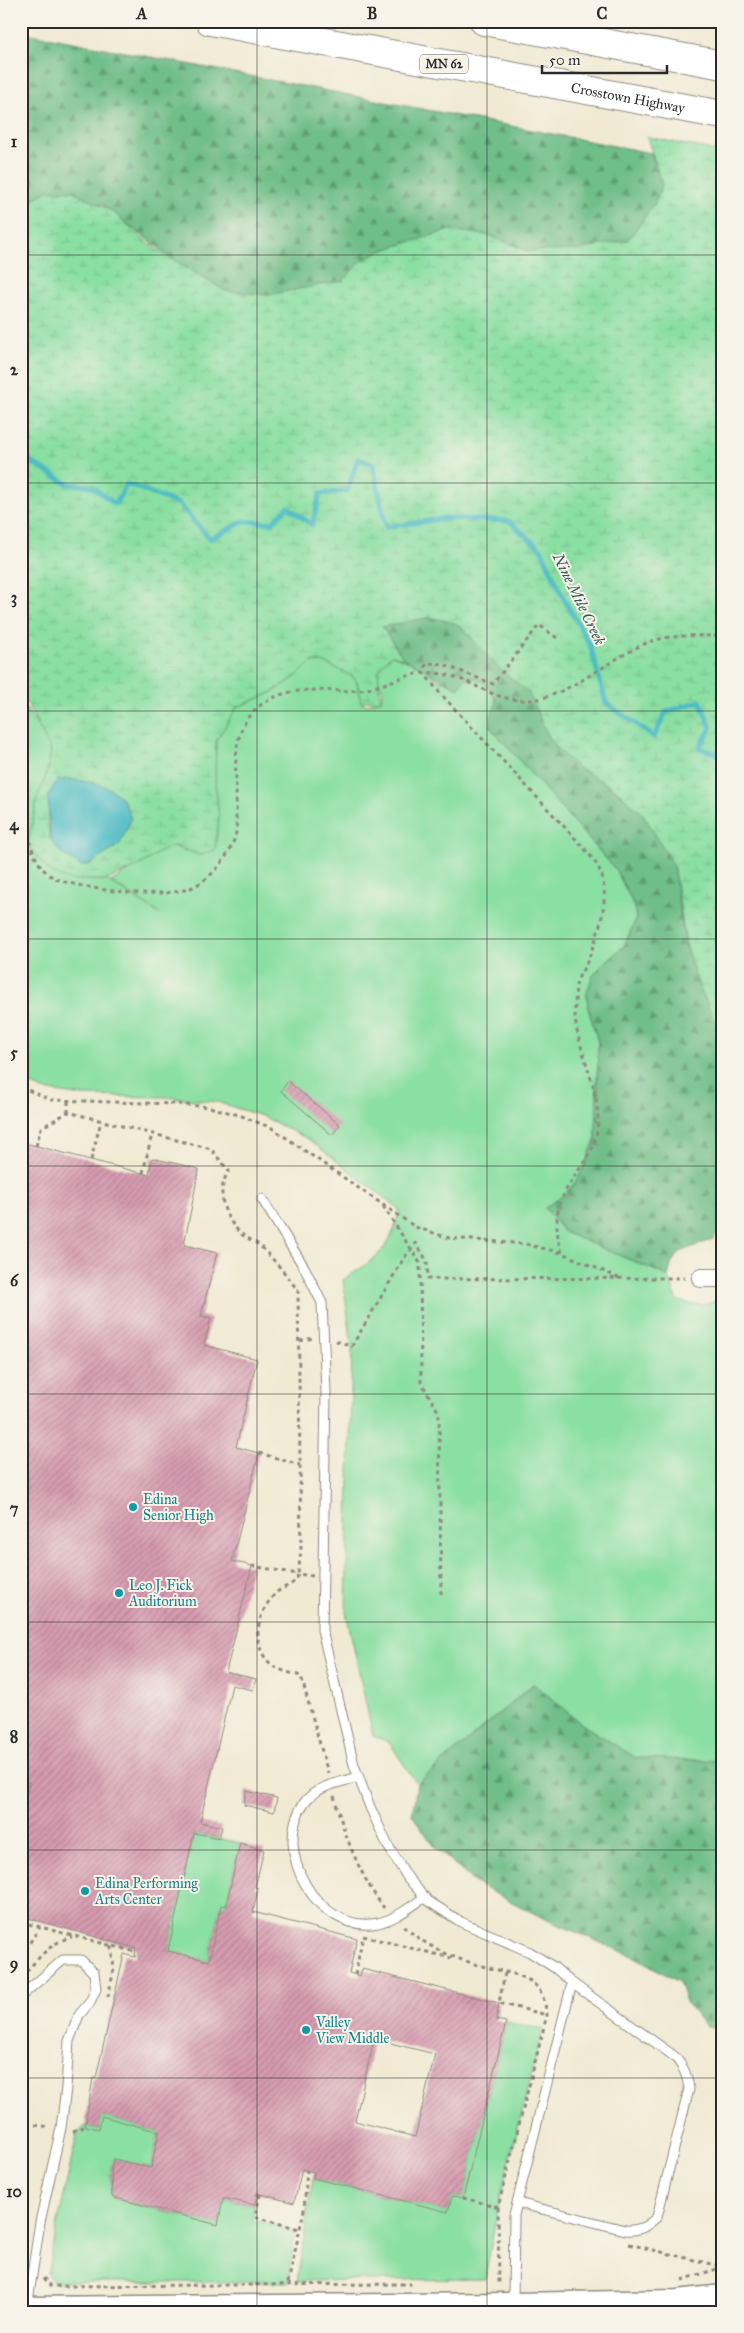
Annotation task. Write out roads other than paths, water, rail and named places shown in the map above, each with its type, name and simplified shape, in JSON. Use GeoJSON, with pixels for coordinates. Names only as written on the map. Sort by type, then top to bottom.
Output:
{"type":"FeatureCollection","features":[{"type":"Feature","properties":{"kind":"highway","name":"Crosstown Highway"},"geometry":{"type":"LineString","coordinates":[[210,21],[723,115]]}},
{"type":"Feature","properties":{"kind":"highway"},"geometry":{"type":"LineString","coordinates":[[484,21],[723,65]]}},
{"type":"Feature","properties":{"kind":"highway"},"geometry":{"type":"LineString","coordinates":[[552,34],[723,50]]}},
{"type":"Feature","properties":{"kind":"highway"},"geometry":{"type":"LineString","coordinates":[[679,107],[723,120]]}},
{"type":"Feature","properties":{"kind":"street"},"geometry":{"type":"LineString","coordinates":[[700,1278],[723,1278]]}},
{"type":"Feature","properties":{"kind":"street"},"geometry":{"type":"LineString","coordinates":[[24,2308],[513,2294],[677,2300],[723,2296]]}},
{"type":"Feature","properties":{"kind":"lane"},"geometry":{"type":"LineString","coordinates":[[262,1199],[304,1267],[322,1303],[326,1392],[322,1630],[359,1777],[388,1846],[408,1878],[425,1897],[461,1922],[530,1952],[555,1968],[572,1983],[674,2056],[683,2066],[689,2090],[657,2217],[647,2227],[638,2230],[625,2230],[518,2203]]}},
{"type":"Feature","properties":{"kind":"lane"},"geometry":{"type":"LineString","coordinates":[[359,1777],[315,1792],[304,1804],[295,1832],[295,1853],[301,1877],[311,1895],[324,1908],[341,1918],[358,1923],[377,1923],[395,1918],[425,1897]]}},
{"type":"Feature","properties":{"kind":"lane"},"geometry":{"type":"LineString","coordinates":[[21,1996],[64,1960],[81,1960],[94,1973],[96,1989],[90,2002],[79,2014],[69,2041],[61,2128],[40,2222],[24,2308]]}},
{"type":"Feature","properties":{"kind":"lane"},"geometry":{"type":"LineString","coordinates":[[513,2294],[514,2215],[572,1983]]}},
{"type":"Feature","properties":{"kind":"water"},"geometry":{"type":"Polygon","coordinates":[[[69,779],[91,782],[115,792],[127,807],[131,819],[120,844],[91,864],[81,866],[62,854],[50,839],[48,796],[57,780],[69,779]]]}},
{"type":"Feature","properties":{"kind":"waterway","name":"Nine Mile Creek"},"geometry":{"type":"LineString","coordinates":[[21,456],[68,484],[91,486],[115,504],[127,484],[179,504],[210,539],[244,521],[272,523],[288,507],[312,525],[320,494],[347,491],[358,459],[373,464],[386,527],[447,518],[509,521],[541,549],[564,599],[590,645],[606,703],[654,737],[666,712],[700,701],[711,728],[699,748],[723,756]]}},
{"type":"Feature","properties":{"kind":"place","name":"Edina Senior High"},"geometry":{"type":"Point","coordinates":[133,1507]}},
{"type":"Feature","properties":{"kind":"place","name":"Leo J. Fick Auditorium"},"geometry":{"type":"Point","coordinates":[119,1593]}},
{"type":"Feature","properties":{"kind":"place","name":"Edina Performing Arts Center"},"geometry":{"type":"Point","coordinates":[85,1891]}},
{"type":"Feature","properties":{"kind":"place","name":"Valley View Middle"},"geometry":{"type":"Point","coordinates":[306,2030]}}]}
